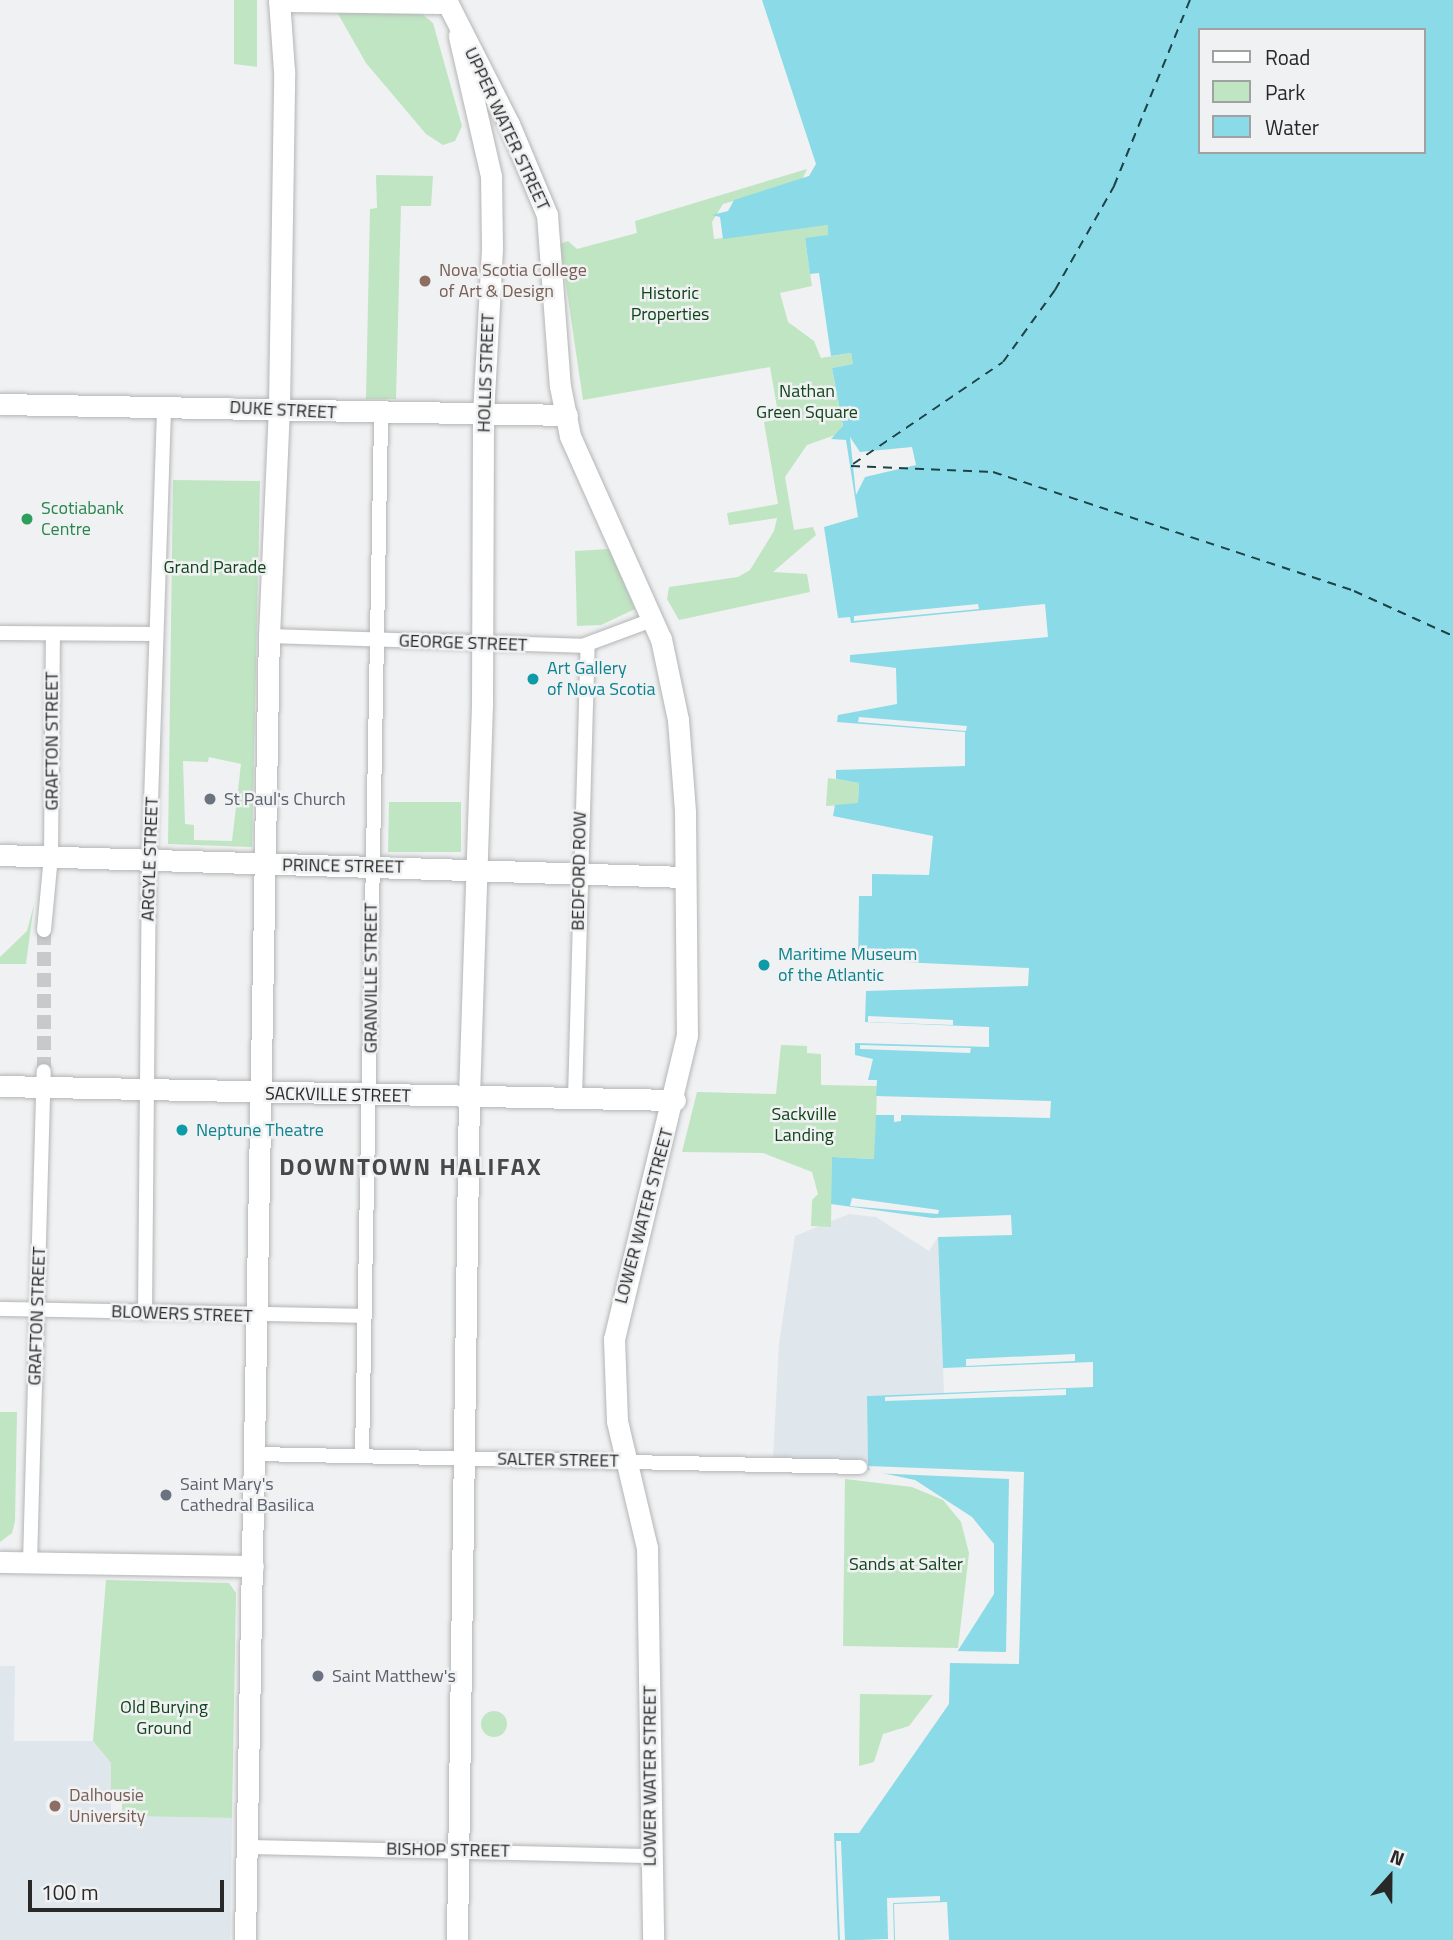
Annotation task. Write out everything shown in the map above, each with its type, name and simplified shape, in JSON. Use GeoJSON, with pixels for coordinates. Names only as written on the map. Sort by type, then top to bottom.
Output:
{"type":"FeatureCollection","features":[{"type":"Feature","properties":{"kind":"street"},"geometry":{"type":"LineString","coordinates":[[245,1940],[260,1316],[270,636],[279,408],[284,71],[279,1],[447,2]]}},
{"type":"Feature","properties":{"kind":"street","name":"UPPER WATER STREET"},"geometry":{"type":"LineString","coordinates":[[447,2],[547,215],[570,436],[652,620]]}},
{"type":"Feature","properties":{"kind":"street","name":"HOLLIS STREET"},"geometry":{"type":"LineString","coordinates":[[457,1940],[466,1458],[469,1096],[482,643],[483,415],[491,176],[466,82],[458,24]]}},
{"type":"Feature","properties":{"kind":"street","name":"DUKE STREET"},"geometry":{"type":"LineString","coordinates":[[0,404],[279,408],[381,415],[567,415]]}},
{"type":"Feature","properties":{"kind":"street","name":"ARGYLE STREET"},"geometry":{"type":"LineString","coordinates":[[145,1312],[149,862],[164,406]]}},
{"type":"Feature","properties":{"kind":"street","name":"GRANVILLE STREET"},"geometry":{"type":"LineString","coordinates":[[362,1456],[370,1096],[374,640],[381,415]]}},
{"type":"Feature","properties":{"kind":"street","name":"GEORGE STREET"},"geometry":{"type":"LineString","coordinates":[[270,636],[588,646],[652,620]]}},
{"type":"Feature","properties":{"kind":"street","name":"LOWER WATER STREET"},"geometry":{"type":"LineString","coordinates":[[652,620],[671,671],[678,720],[685,877],[687,1035],[675,1100],[632,1249],[614,1339],[617,1421],[647,1548],[653,1940]]}},
{"type":"Feature","properties":{"kind":"street"},"geometry":{"type":"LineString","coordinates":[[0,634],[156,634]]}},
{"type":"Feature","properties":{"kind":"street","name":"GRAFTON STREET"},"geometry":{"type":"LineString","coordinates":[[44,930],[51,856],[53,634]]}},
{"type":"Feature","properties":{"kind":"street","name":"BEDFORD ROW"},"geometry":{"type":"LineString","coordinates":[[575,1098],[588,646]]}},
{"type":"Feature","properties":{"kind":"street","name":"PRINCE STREET"},"geometry":{"type":"LineString","coordinates":[[0,855],[266,866],[372,866],[685,877]]}},
{"type":"Feature","properties":{"kind":"street","name":"GRAFTON STREET"},"geometry":{"type":"LineString","coordinates":[[30,1562],[44,1078]]}},
{"type":"Feature","properties":{"kind":"street","name":"SACKVILLE STREET"},"geometry":{"type":"LineString","coordinates":[[0,1086],[44,1078],[146,1089],[370,1096],[675,1100]]}},
{"type":"Feature","properties":{"kind":"street","name":"BLOWERS STREET"},"geometry":{"type":"LineString","coordinates":[[0,1309],[364,1316]]}},
{"type":"Feature","properties":{"kind":"street","name":"SALTER STREET"},"geometry":{"type":"LineString","coordinates":[[256,1454],[860,1467]]}},
{"type":"Feature","properties":{"kind":"street"},"geometry":{"type":"LineString","coordinates":[[0,1562],[253,1566]]}},
{"type":"Feature","properties":{"kind":"street","name":"BISHOP STREET"},"geometry":{"type":"LineString","coordinates":[[247,1847],[650,1856]]}},
{"type":"Feature","properties":{"kind":"shaded area"},"geometry":{"type":"Polygon","coordinates":[[[849,1214],[876,1217],[929,1251],[938,1237],[944,1393],[867,1396],[868,1462],[773,1458],[779,1344],[795,1236],[849,1214]]]}},
{"type":"Feature","properties":{"kind":"shaded area","name":"Dalhousie University"},"geometry":{"type":"Polygon","coordinates":[[[0,1666],[15,1666],[14,1741],[93,1741],[111,1763],[111,1816],[232,1818],[230,1940],[0,1940],[0,1666]]]}},
{"type":"Feature","properties":{"kind":"green space"},"geometry":{"type":"Polygon","coordinates":[[[234,0],[257,0],[257,67],[234,64],[234,0]]]}},
{"type":"Feature","properties":{"kind":"green space"},"geometry":{"type":"Polygon","coordinates":[[[337,12],[421,13],[433,23],[462,126],[455,141],[443,145],[426,134],[366,63],[337,12]]]}},
{"type":"Feature","properties":{"kind":"green space","name":"Historic Properties"},"geometry":{"type":"Polygon","coordinates":[[[807,169],[801,182],[723,204],[712,222],[714,239],[828,225],[829,235],[805,239],[812,286],[780,293],[788,322],[814,341],[821,358],[851,353],[853,364],[832,368],[843,427],[838,434],[807,445],[785,477],[794,530],[813,527],[816,535],[773,572],[807,574],[810,592],[679,620],[667,599],[669,587],[738,577],[750,570],[774,531],[777,518],[729,525],[727,513],[778,504],[764,422],[779,419],[770,367],[583,400],[560,244],[568,241],[577,249],[637,233],[635,221],[807,169]]]}},
{"type":"Feature","properties":{"kind":"green space"},"geometry":{"type":"Polygon","coordinates":[[[376,175],[433,176],[431,206],[401,206],[396,399],[366,399],[370,209],[377,208],[376,175]]]}},
{"type":"Feature","properties":{"kind":"green space","name":"Grand Parade"},"geometry":{"type":"Polygon","coordinates":[[[173,480],[260,481],[252,847],[168,844],[173,480]],[[209,757],[208,762],[183,761],[185,824],[194,825],[194,840],[232,841],[241,764],[209,757]]]}},
{"type":"Feature","properties":{"kind":"green space"},"geometry":{"type":"Polygon","coordinates":[[[609,549],[635,609],[601,625],[577,626],[575,551],[609,549]]]}},
{"type":"Feature","properties":{"kind":"green space"},"geometry":{"type":"Polygon","coordinates":[[[828,778],[859,783],[858,804],[826,806],[828,778]]]}},
{"type":"Feature","properties":{"kind":"green space"},"geometry":{"type":"Polygon","coordinates":[[[389,802],[461,802],[461,852],[388,852],[389,802]]]}},
{"type":"Feature","properties":{"kind":"green space"},"geometry":{"type":"Polygon","coordinates":[[[34,904],[26,964],[0,964],[0,957],[27,931],[34,904]]]}},
{"type":"Feature","properties":{"kind":"green space","name":"Sackville Landing"},"geometry":{"type":"Polygon","coordinates":[[[781,1045],[807,1046],[807,1053],[821,1054],[821,1085],[877,1086],[875,1159],[832,1157],[831,1227],[811,1226],[812,1200],[818,1194],[812,1172],[763,1153],[682,1152],[697,1092],[776,1094],[781,1045]]]}},
{"type":"Feature","properties":{"kind":"green space"},"geometry":{"type":"Polygon","coordinates":[[[0,1412],[17,1412],[15,1521],[12,1533],[0,1542],[0,1412]]]}},
{"type":"Feature","properties":{"kind":"green space","name":"Sands at Salter"},"geometry":{"type":"Polygon","coordinates":[[[845,1479],[912,1487],[943,1500],[961,1522],[969,1553],[958,1648],[843,1646],[845,1479]]]}},
{"type":"Feature","properties":{"kind":"green space","name":"Old Burying Ground"},"geometry":{"type":"Polygon","coordinates":[[[106,1580],[229,1583],[236,1593],[232,1818],[122,1816],[122,1803],[111,1795],[111,1763],[93,1741],[106,1580]]]}},
{"type":"Feature","properties":{"kind":"green space"},"geometry":{"type":"Polygon","coordinates":[[[860,1694],[933,1695],[909,1726],[883,1734],[874,1762],[859,1766],[860,1694]]]}},
{"type":"Feature","properties":{"kind":"green space"},"geometry":{"type":"Polygon","coordinates":[[[494,1711],[504,1714],[507,1724],[504,1734],[494,1737],[484,1734],[481,1724],[484,1714],[494,1711]]]}},
{"type":"Feature","properties":{"kind":"water"},"geometry":{"type":"Polygon","coordinates":[[[762,0],[1453,0],[1453,1940],[949,1940],[947,1902],[894,1904],[895,1940],[838,1940],[834,1833],[859,1833],[949,1704],[950,1663],[994,1594],[994,1544],[972,1517],[915,1480],[868,1470],[867,1396],[1093,1387],[1093,1362],[943,1368],[938,1237],[1012,1235],[1011,1215],[932,1218],[831,1204],[832,1157],[874,1159],[876,1115],[894,1115],[894,1122],[901,1121],[901,1115],[1050,1118],[1051,1101],[876,1096],[877,1080],[868,1080],[873,1059],[855,1055],[855,1043],[989,1047],[989,1027],[865,1022],[866,991],[1028,986],[1029,968],[858,960],[859,896],[872,896],[872,874],[929,875],[933,836],[833,816],[835,805],[858,803],[859,783],[836,779],[836,770],[965,766],[965,732],[837,722],[838,715],[897,704],[896,668],[850,662],[850,655],[1048,637],[1045,604],[851,623],[850,617],[838,618],[824,527],[858,517],[846,440],[831,439],[843,426],[832,368],[853,364],[851,353],[831,356],[819,273],[810,274],[805,238],[828,235],[828,225],[723,239],[720,217],[712,215],[728,211],[734,200],[809,176],[816,164],[762,0]]]}},
{"type":"Feature","properties":{"kind":"pier"},"geometry":{"type":"Polygon","coordinates":[[[850,437],[860,452],[912,447],[916,465],[865,477],[856,495],[850,437]]]}},
{"type":"Feature","properties":{"kind":"pier"},"geometry":{"type":"Polygon","coordinates":[[[978,604],[979,609],[854,621],[854,616],[978,604]]]}},
{"type":"Feature","properties":{"kind":"pier"},"geometry":{"type":"Polygon","coordinates":[[[859,717],[967,726],[966,731],[858,722],[859,717]]]}},
{"type":"Feature","properties":{"kind":"pier"},"geometry":{"type":"Polygon","coordinates":[[[868,1016],[953,1020],[953,1025],[868,1022],[868,1016]]]}},
{"type":"Feature","properties":{"kind":"pier"},"geometry":{"type":"Polygon","coordinates":[[[860,1045],[971,1048],[970,1053],[860,1049],[860,1045]]]}},
{"type":"Feature","properties":{"kind":"pier"},"geometry":{"type":"Polygon","coordinates":[[[852,1198],[939,1210],[938,1214],[850,1206],[852,1198]]]}},
{"type":"Feature","properties":{"kind":"pier"},"geometry":{"type":"Polygon","coordinates":[[[1075,1354],[1075,1361],[966,1366],[966,1359],[1075,1354]]]}},
{"type":"Feature","properties":{"kind":"pier"},"geometry":{"type":"Polygon","coordinates":[[[1066,1389],[1066,1395],[885,1401],[885,1397],[1066,1389]]]}},
{"type":"Feature","properties":{"kind":"pier"},"geometry":{"type":"Polygon","coordinates":[[[868,1466],[1024,1472],[1019,1664],[950,1663],[955,1651],[1006,1652],[1009,1479],[871,1473],[868,1466]]]}},
{"type":"Feature","properties":{"kind":"pier"},"geometry":{"type":"Polygon","coordinates":[[[836,1841],[841,1841],[845,1940],[840,1940],[836,1841]]]}},
{"type":"Feature","properties":{"kind":"pier"},"geometry":{"type":"Polygon","coordinates":[[[940,1896],[940,1901],[893,1903],[894,1940],[860,1940],[888,1939],[887,1898],[940,1896]]]}},
{"type":"Feature","properties":{"kind":"ferry route"},"geometry":{"type":"LineString","coordinates":[[853,464],[1003,362],[1055,290],[1114,186],[1190,0]]}},
{"type":"Feature","properties":{"kind":"ferry route"},"geometry":{"type":"LineString","coordinates":[[851,466],[993,472],[1354,591],[1453,636]]}},
{"type":"Feature","properties":{"kind":"tunnel"},"geometry":{"type":"LineString","coordinates":[[44,930],[44,1071]]}},
{"type":"Feature","properties":{"kind":"place","name":"Nova Scotia College of Art & Design"},"geometry":{"type":"Point","coordinates":[425,281]}},
{"type":"Feature","properties":{"kind":"place","name":"Scotiabank Centre"},"geometry":{"type":"Point","coordinates":[27,519]}},
{"type":"Feature","properties":{"kind":"place","name":"Art Gallery of Nova Scotia"},"geometry":{"type":"Point","coordinates":[533,679]}},
{"type":"Feature","properties":{"kind":"place","name":"St Paul's Church"},"geometry":{"type":"Point","coordinates":[210,799]}},
{"type":"Feature","properties":{"kind":"place","name":"Maritime Museum of the Atlantic"},"geometry":{"type":"Point","coordinates":[764,965]}},
{"type":"Feature","properties":{"kind":"place","name":"Neptune Theatre"},"geometry":{"type":"Point","coordinates":[182,1130]}},
{"type":"Feature","properties":{"kind":"place","name":"Saint Mary's Cathedral Basilica"},"geometry":{"type":"Point","coordinates":[166,1495]}},
{"type":"Feature","properties":{"kind":"place","name":"Saint Matthew's"},"geometry":{"type":"Point","coordinates":[318,1676]}},
{"type":"Feature","properties":{"kind":"place","name":"Dalhousie University"},"geometry":{"type":"Point","coordinates":[55,1806]}},
{"type":"Feature","properties":{"kind":"district","name":"DOWNTOWN HALIFAX"},"geometry":{"type":"Point","coordinates":[411,1167]}},
{"type":"Feature","properties":{"kind":"park label","name":"Nathan Green Square"},"geometry":{"type":"Point","coordinates":[807,402]}}]}
